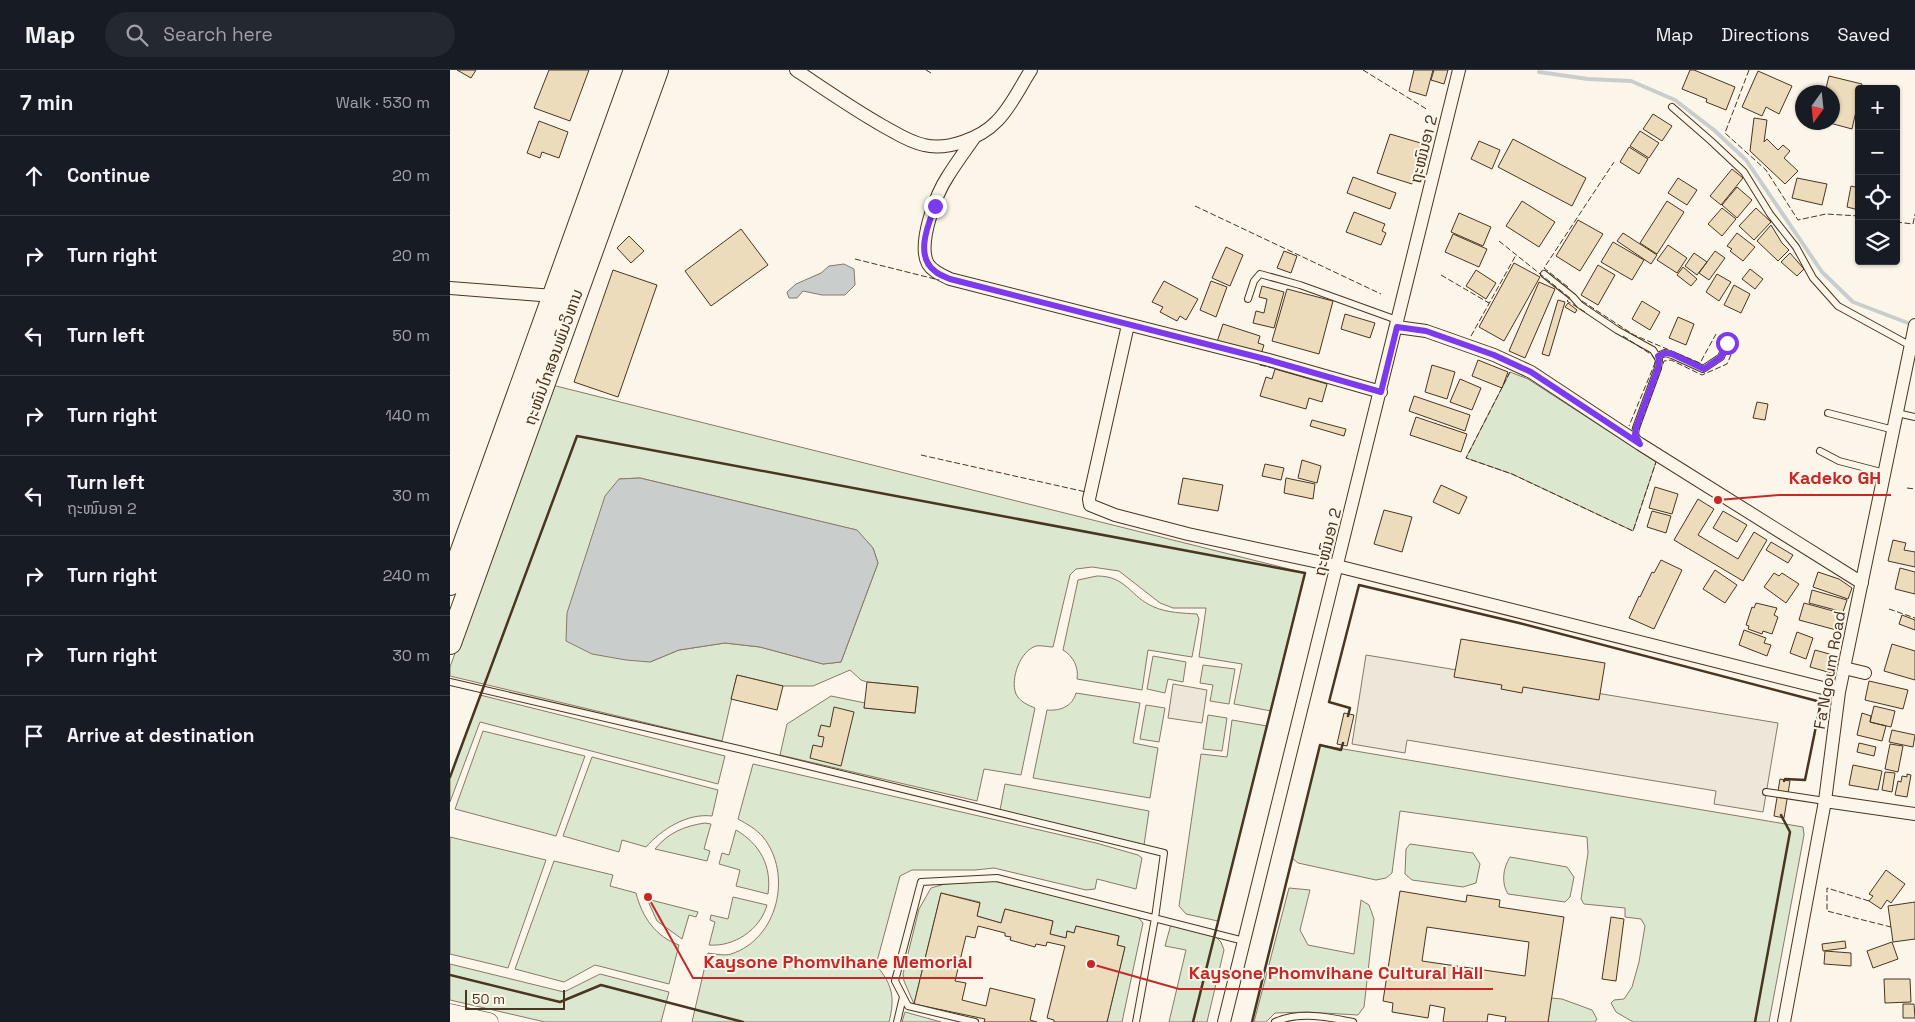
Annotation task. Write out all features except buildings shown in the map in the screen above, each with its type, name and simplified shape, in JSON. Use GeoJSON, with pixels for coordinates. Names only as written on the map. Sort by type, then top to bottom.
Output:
{"type":"FeatureCollection","features":[{"type":"Feature","properties":{"kind":"highway","name":"ຖະໜົນໄກສອນພົມວິຫານ"},"geometry":{"type":"LineString","coordinates":[[450,584],[636,70]]}},
{"type":"Feature","properties":{"kind":"highway","name":"ຖະໜົນໄກສອນພົມວິຫານ"},"geometry":{"type":"LineString","coordinates":[[450,643],[657,70]]}},
{"type":"Feature","properties":{"kind":"street"},"geometry":{"type":"LineString","coordinates":[[796,70],[869,118],[910,141],[926,146],[938,146],[974,138]]}},
{"type":"Feature","properties":{"kind":"street"},"geometry":{"type":"LineString","coordinates":[[1031,70],[1006,112],[974,138],[947,177],[940,192],[924,245],[925,255],[934,271],[950,279],[1269,360],[1381,392]]}},
{"type":"Feature","properties":{"kind":"street","name":"ຖະໜົນອາ 2"},"geometry":{"type":"LineString","coordinates":[[1224,1022],[1398,324],[1459,70]]}},
{"type":"Feature","properties":{"kind":"street"},"geometry":{"type":"LineString","coordinates":[[450,288],[554,296]]}},
{"type":"Feature","properties":{"kind":"street"},"geometry":{"type":"LineString","coordinates":[[1398,324],[1426,331],[1494,355],[1531,372],[1640,444],[1862,583]]}},
{"type":"Feature","properties":{"kind":"street"},"geometry":{"type":"LineString","coordinates":[[1128,325],[1091,487],[1090,504],[1115,515],[1188,534],[1337,566],[1839,692]]}},
{"type":"Feature","properties":{"kind":"street","name":"Fa Ngoum Road"},"geometry":{"type":"LineString","coordinates":[[1784,1022],[1824,801],[1839,692],[1915,325]]}},
{"type":"Feature","properties":{"kind":"street"},"geometry":{"type":"LineString","coordinates":[[1844,668],[1865,673]]}},
{"type":"Feature","properties":{"kind":"street"},"geometry":{"type":"LineString","coordinates":[[1824,801],[1915,814]]}},
{"type":"Feature","properties":{"kind":"street"},"geometry":{"type":"LineString","coordinates":[[450,1013],[489,1022]]}},
{"type":"Feature","properties":{"kind":"lane"},"geometry":{"type":"LineString","coordinates":[[1672,107],[1744,172],[1770,214],[1796,247],[1813,278],[1838,306],[1912,346]]}},
{"type":"Feature","properties":{"kind":"lane"},"geometry":{"type":"LineString","coordinates":[[1248,299],[1254,281],[1260,274],[1300,285],[1398,324]]}},
{"type":"Feature","properties":{"kind":"lane"},"geometry":{"type":"LineString","coordinates":[[1544,274],[1573,296],[1580,305],[1617,330],[1653,350],[1658,356],[1658,368],[1636,428],[1635,434],[1640,444]]}},
{"type":"Feature","properties":{"kind":"lane"},"geometry":{"type":"LineString","coordinates":[[1658,356],[1665,353],[1672,354],[1704,369],[1721,357],[1727,343]]}},
{"type":"Feature","properties":{"kind":"lane"},"geometry":{"type":"LineString","coordinates":[[1828,413],[1894,430]]}},
{"type":"Feature","properties":{"kind":"lane"},"geometry":{"type":"LineString","coordinates":[[1897,413],[1915,418]]}},
{"type":"Feature","properties":{"kind":"lane"},"geometry":{"type":"LineString","coordinates":[[1820,451],[1839,461],[1885,473]]}},
{"type":"Feature","properties":{"kind":"lane"},"geometry":{"type":"LineString","coordinates":[[450,682],[744,750],[1164,853],[1156,918],[1136,1022]]}},
{"type":"Feature","properties":{"kind":"lane"},"geometry":{"type":"LineString","coordinates":[[1766,792],[1824,801]]}},
{"type":"Feature","properties":{"kind":"lane"},"geometry":{"type":"LineString","coordinates":[[975,1022],[908,1006],[895,981],[921,882],[997,878],[1244,941]]}},
{"type":"Feature","properties":{"kind":"lane"},"geometry":{"type":"LineString","coordinates":[[897,1022],[903,997]]}},
{"type":"Feature","properties":{"kind":"lane"},"geometry":{"type":"LineString","coordinates":[[1276,1022],[1283,1019],[1326,1017],[1353,1022]]}},
{"type":"Feature","properties":{"kind":"green space"},"geometry":{"type":"Polygon","coordinates":[[[1510,372],[1528,379],[1656,462],[1633,531],[1512,474],[1466,458],[1510,372]]]}},
{"type":"Feature","properties":{"kind":"green space"},"geometry":{"type":"Polygon","coordinates":[[[552,385],[1305,573],[1271,711],[1234,704],[1242,664],[1199,657],[1206,608],[1173,608],[1160,603],[1119,571],[1092,567],[1076,569],[1070,575],[1053,647],[1036,646],[1030,649],[1021,659],[1015,674],[1014,688],[1016,694],[1022,701],[1035,708],[1021,775],[984,769],[977,801],[780,755],[787,724],[831,696],[865,703],[864,708],[915,713],[918,687],[867,682],[861,680],[850,670],[813,686],[783,686],[737,675],[722,741],[450,676],[450,667],[552,385]],[[640,478],[619,479],[650,662],[679,650],[725,643],[760,647],[823,664],[841,662],[878,563],[873,548],[856,530],[640,478]]]}},
{"type":"Feature","properties":{"kind":"green space"},"geometry":{"type":"Polygon","coordinates":[[[1097,576],[1115,579],[1146,603],[1159,609],[1170,612],[1197,614],[1199,619],[1192,657],[1148,650],[1142,690],[1077,679],[1077,670],[1074,662],[1070,655],[1063,650],[1078,580],[1097,576]]]}},
{"type":"Feature","properties":{"kind":"green space"},"geometry":{"type":"Polygon","coordinates":[[[1153,656],[1186,662],[1183,682],[1168,679],[1165,693],[1147,689],[1153,656]]]}},
{"type":"Feature","properties":{"kind":"green space"},"geometry":{"type":"Polygon","coordinates":[[[1203,665],[1235,669],[1229,704],[1210,701],[1213,685],[1200,683],[1203,665]]]}},
{"type":"Feature","properties":{"kind":"green space"},"geometry":{"type":"Polygon","coordinates":[[[1076,693],[1140,703],[1133,743],[1158,748],[1150,798],[1033,778],[1047,710],[1065,707],[1072,702],[1076,693]]]}},
{"type":"Feature","properties":{"kind":"green space"},"geometry":{"type":"Polygon","coordinates":[[[480,695],[725,756],[718,784],[480,722],[450,802],[450,777],[480,695]]]}},
{"type":"Feature","properties":{"kind":"green space"},"geometry":{"type":"Polygon","coordinates":[[[1146,705],[1165,708],[1159,742],[1140,739],[1146,705]]]}},
{"type":"Feature","properties":{"kind":"green space"},"geometry":{"type":"Polygon","coordinates":[[[1208,715],[1227,718],[1222,751],[1203,749],[1208,715]]]}},
{"type":"Feature","properties":{"kind":"green space"},"geometry":{"type":"Polygon","coordinates":[[[1232,720],[1267,726],[1218,921],[1186,914],[1179,906],[1201,754],[1227,757],[1232,720]]]}},
{"type":"Feature","properties":{"kind":"green space"},"geometry":{"type":"Polygon","coordinates":[[[483,731],[585,756],[556,836],[455,809],[483,731]]]}},
{"type":"Feature","properties":{"kind":"green space"},"geometry":{"type":"Polygon","coordinates":[[[1320,745],[1803,827],[1804,835],[1769,1022],[1633,1022],[1616,1012],[1611,1003],[1614,1000],[1624,999],[1632,987],[1639,962],[1645,926],[1641,919],[1625,917],[1625,908],[1584,904],[1581,899],[1588,853],[1587,837],[1400,811],[1392,873],[1386,878],[1376,880],[1298,863],[1292,858],[1320,745]]]}},
{"type":"Feature","properties":{"kind":"green space"},"geometry":{"type":"Polygon","coordinates":[[[592,757],[718,790],[712,816],[693,817],[684,820],[667,828],[646,847],[622,840],[619,852],[563,836],[592,757]]]}},
{"type":"Feature","properties":{"kind":"green space"},"geometry":{"type":"Polygon","coordinates":[[[753,764],[1096,843],[1138,855],[1142,858],[1136,889],[1097,879],[1095,889],[1086,890],[994,868],[975,870],[912,870],[900,876],[876,965],[886,979],[891,992],[892,1006],[889,1022],[692,1022],[708,953],[729,955],[747,946],[760,935],[770,920],[776,904],[777,869],[772,852],[760,834],[738,819],[753,764]]]}},
{"type":"Feature","properties":{"kind":"green space"},"geometry":{"type":"Polygon","coordinates":[[[1005,784],[1149,811],[1144,845],[1000,810],[1005,784]]]}},
{"type":"Feature","properties":{"kind":"green space"},"geometry":{"type":"Polygon","coordinates":[[[705,823],[711,824],[704,849],[710,851],[707,861],[655,849],[677,831],[705,823]]]}},
{"type":"Feature","properties":{"kind":"green space"},"geometry":{"type":"Polygon","coordinates":[[[736,830],[758,849],[766,865],[769,884],[768,894],[736,886],[740,870],[719,864],[722,853],[729,855],[736,830]]]}},
{"type":"Feature","properties":{"kind":"green space"},"geometry":{"type":"Polygon","coordinates":[[[450,837],[546,860],[508,968],[450,954],[450,837]]]}},
{"type":"Feature","properties":{"kind":"green space"},"geometry":{"type":"Polygon","coordinates":[[[1410,844],[1473,853],[1480,864],[1476,883],[1463,887],[1412,880],[1405,874],[1406,849],[1410,844]]]}},
{"type":"Feature","properties":{"kind":"green space"},"geometry":{"type":"Polygon","coordinates":[[[1510,857],[1567,867],[1574,877],[1570,897],[1565,902],[1508,894],[1504,885],[1504,876],[1510,857]]]}},
{"type":"Feature","properties":{"kind":"green space"},"geometry":{"type":"Polygon","coordinates":[[[554,861],[613,875],[610,886],[636,893],[642,910],[651,925],[663,937],[679,945],[669,984],[595,965],[564,982],[515,969],[554,861]]]}},
{"type":"Feature","properties":{"kind":"green space"},"geometry":{"type":"Polygon","coordinates":[[[994,881],[1137,916],[1143,923],[1122,1022],[1107,1022],[1125,947],[1117,945],[1119,936],[1076,926],[1074,933],[1067,931],[1066,938],[1050,934],[1053,921],[1005,909],[1001,923],[977,916],[980,902],[941,893],[914,1004],[903,974],[919,909],[931,888],[945,884],[994,881]]]}},
{"type":"Feature","properties":{"kind":"green space"},"geometry":{"type":"Polygon","coordinates":[[[1289,888],[1310,890],[1300,930],[1308,945],[1354,954],[1361,900],[1369,905],[1374,919],[1364,1007],[1358,1015],[1306,1012],[1275,1013],[1266,1022],[1254,1022],[1289,888]]]}},
{"type":"Feature","properties":{"kind":"green space"},"geometry":{"type":"Polygon","coordinates":[[[733,897],[767,905],[764,914],[745,935],[728,943],[709,945],[715,922],[710,920],[711,915],[728,919],[733,897]]]}},
{"type":"Feature","properties":{"kind":"green space"},"geometry":{"type":"Polygon","coordinates":[[[647,899],[698,912],[696,917],[689,915],[682,939],[657,921],[647,899]]]}},
{"type":"Feature","properties":{"kind":"green space"},"geometry":{"type":"Polygon","coordinates":[[[1171,924],[1215,936],[1221,942],[1224,950],[1207,1022],[1169,1022],[1186,950],[1165,946],[1171,924]]]}},
{"type":"Feature","properties":{"kind":"green space"},"geometry":{"type":"Polygon","coordinates":[[[450,964],[564,992],[600,974],[669,992],[661,1022],[545,1022],[450,1000],[450,964]]]}},
{"type":"Feature","properties":{"kind":"green space"},"geometry":{"type":"Polygon","coordinates":[[[1551,998],[1562,999],[1592,1010],[1597,1019],[1595,1022],[1548,1022],[1551,998]]]}},
{"type":"Feature","properties":{"kind":"green space"},"geometry":{"type":"Polygon","coordinates":[[[905,1012],[941,1022],[902,1022],[905,1012]]]}},
{"type":"Feature","properties":{"kind":"shaded area"},"geometry":{"type":"Polygon","coordinates":[[[844,264],[854,269],[855,285],[845,295],[822,295],[803,291],[797,298],[789,298],[787,292],[796,284],[821,273],[829,266],[844,264]]]}},
{"type":"Feature","properties":{"kind":"shaded area"},"geometry":{"type":"Polygon","coordinates":[[[640,478],[857,530],[873,548],[878,563],[841,662],[823,664],[760,647],[725,643],[679,650],[650,662],[592,654],[566,641],[567,613],[605,496],[619,479],[640,478]]]}},
{"type":"Feature","properties":{"kind":"shaded area"},"geometry":{"type":"Polygon","coordinates":[[[1366,655],[1778,723],[1763,812],[1714,804],[1716,791],[1407,740],[1405,753],[1352,744],[1366,655]]]}},
{"type":"Feature","properties":{"kind":"shaded area"},"geometry":{"type":"Polygon","coordinates":[[[1173,684],[1207,690],[1202,723],[1168,718],[1173,684]]]}},
{"type":"Feature","properties":{"kind":"waterway"},"geometry":{"type":"LineString","coordinates":[[1539,72],[1588,79],[1631,81],[1675,100],[1714,130],[1746,160],[1822,272],[1853,302],[1908,323]]}},
{"type":"Feature","properties":{"kind":"fence"},"geometry":{"type":"LineString","coordinates":[[926,70],[931,73]]}},
{"type":"Feature","properties":{"kind":"fence"},"geometry":{"type":"LineString","coordinates":[[1363,70],[1428,110]]}},
{"type":"Feature","properties":{"kind":"fence"},"geometry":{"type":"LineString","coordinates":[[1749,70],[1725,133],[1766,170],[1798,220],[1826,214],[1855,216]]}},
{"type":"Feature","properties":{"kind":"fence"},"geometry":{"type":"LineString","coordinates":[[1568,287],[1544,268],[1614,162]]}},
{"type":"Feature","properties":{"kind":"fence"},"geometry":{"type":"LineString","coordinates":[[1195,206],[1381,294]]}},
{"type":"Feature","properties":{"kind":"fence"},"geometry":{"type":"LineString","coordinates":[[1900,222],[1913,224],[1915,214]]}},
{"type":"Feature","properties":{"kind":"fence"},"geometry":{"type":"LineString","coordinates":[[1499,241],[1570,298],[1567,301],[1585,312]]}},
{"type":"Feature","properties":{"kind":"fence"},"geometry":{"type":"LineString","coordinates":[[1471,336],[1516,255]]}},
{"type":"Feature","properties":{"kind":"fence"},"geometry":{"type":"LineString","coordinates":[[855,259],[939,280]]}},
{"type":"Feature","properties":{"kind":"fence"},"geometry":{"type":"LineString","coordinates":[[1441,275],[1489,303]]}},
{"type":"Feature","properties":{"kind":"fence"},"geometry":{"type":"LineString","coordinates":[[1582,301],[1634,335],[1700,363],[1716,334]]}},
{"type":"Feature","properties":{"kind":"fence"},"geometry":{"type":"LineString","coordinates":[[1623,336],[1655,359],[1629,426]]}},
{"type":"Feature","properties":{"kind":"fence"},"geometry":{"type":"LineString","coordinates":[[1639,428],[1664,361],[1671,360],[1702,375],[1727,364],[1737,341]]}},
{"type":"Feature","properties":{"kind":"fence"},"geometry":{"type":"LineString","coordinates":[[1260,365],[1277,369]]}},
{"type":"Feature","properties":{"kind":"fence"},"geometry":{"type":"LineString","coordinates":[[1510,372],[1466,458],[1512,474],[1633,531],[1656,462]]}},
{"type":"Feature","properties":{"kind":"fence"},"geometry":{"type":"LineString","coordinates":[[921,455],[1086,492]]}},
{"type":"Feature","properties":{"kind":"fence"},"geometry":{"type":"LineString","coordinates":[[1907,488],[1915,489]]}},
{"type":"Feature","properties":{"kind":"fence"},"geometry":{"type":"LineString","coordinates":[[1889,609],[1915,618]]}},
{"type":"Feature","properties":{"kind":"fence"},"geometry":{"type":"LineString","coordinates":[[1869,901],[1827,888],[1827,911],[1891,927]]}},
{"type":"Feature","properties":{"kind":"wall"},"geometry":{"type":"LineString","coordinates":[[450,777],[577,436],[1305,573],[1193,1022]]}},
{"type":"Feature","properties":{"kind":"wall"},"geometry":{"type":"LineString","coordinates":[[1348,716],[1350,708],[1329,702],[1359,585],[1519,623],[1821,702],[1805,780],[1785,779],[1784,781]]}},
{"type":"Feature","properties":{"kind":"wall"},"geometry":{"type":"LineString","coordinates":[[1252,1022],[1320,745],[1341,750],[1343,743]]}},
{"type":"Feature","properties":{"kind":"wall"},"geometry":{"type":"LineString","coordinates":[[1755,1022],[1790,832],[1781,815]]}},
{"type":"Feature","properties":{"kind":"wall"},"geometry":{"type":"LineString","coordinates":[[450,975],[560,1002],[601,985],[743,1022]]}},
{"type":"Feature","properties":{"kind":"place","name":"Kadeko GH"},"geometry":{"type":"Point","coordinates":[1718,500]}},
{"type":"Feature","properties":{"kind":"place","name":"Kaysone Phomvihane Memorial"},"geometry":{"type":"Point","coordinates":[648,897]}},
{"type":"Feature","properties":{"kind":"place","name":"Kaysone Phomvihane Cultural Hall"},"geometry":{"type":"Point","coordinates":[1091,964]}},
{"type":"Feature","properties":{"kind":"route"},"geometry":{"type":"LineString","coordinates":[[935,206],[924,245],[925,255],[928,264],[934,271],[950,279],[1269,360],[1381,392],[1397,327],[1426,331],[1494,355],[1531,372],[1640,444],[1635,434],[1636,428],[1658,368],[1658,356],[1665,353],[1672,354],[1704,369],[1721,357],[1727,343]]}}]}
